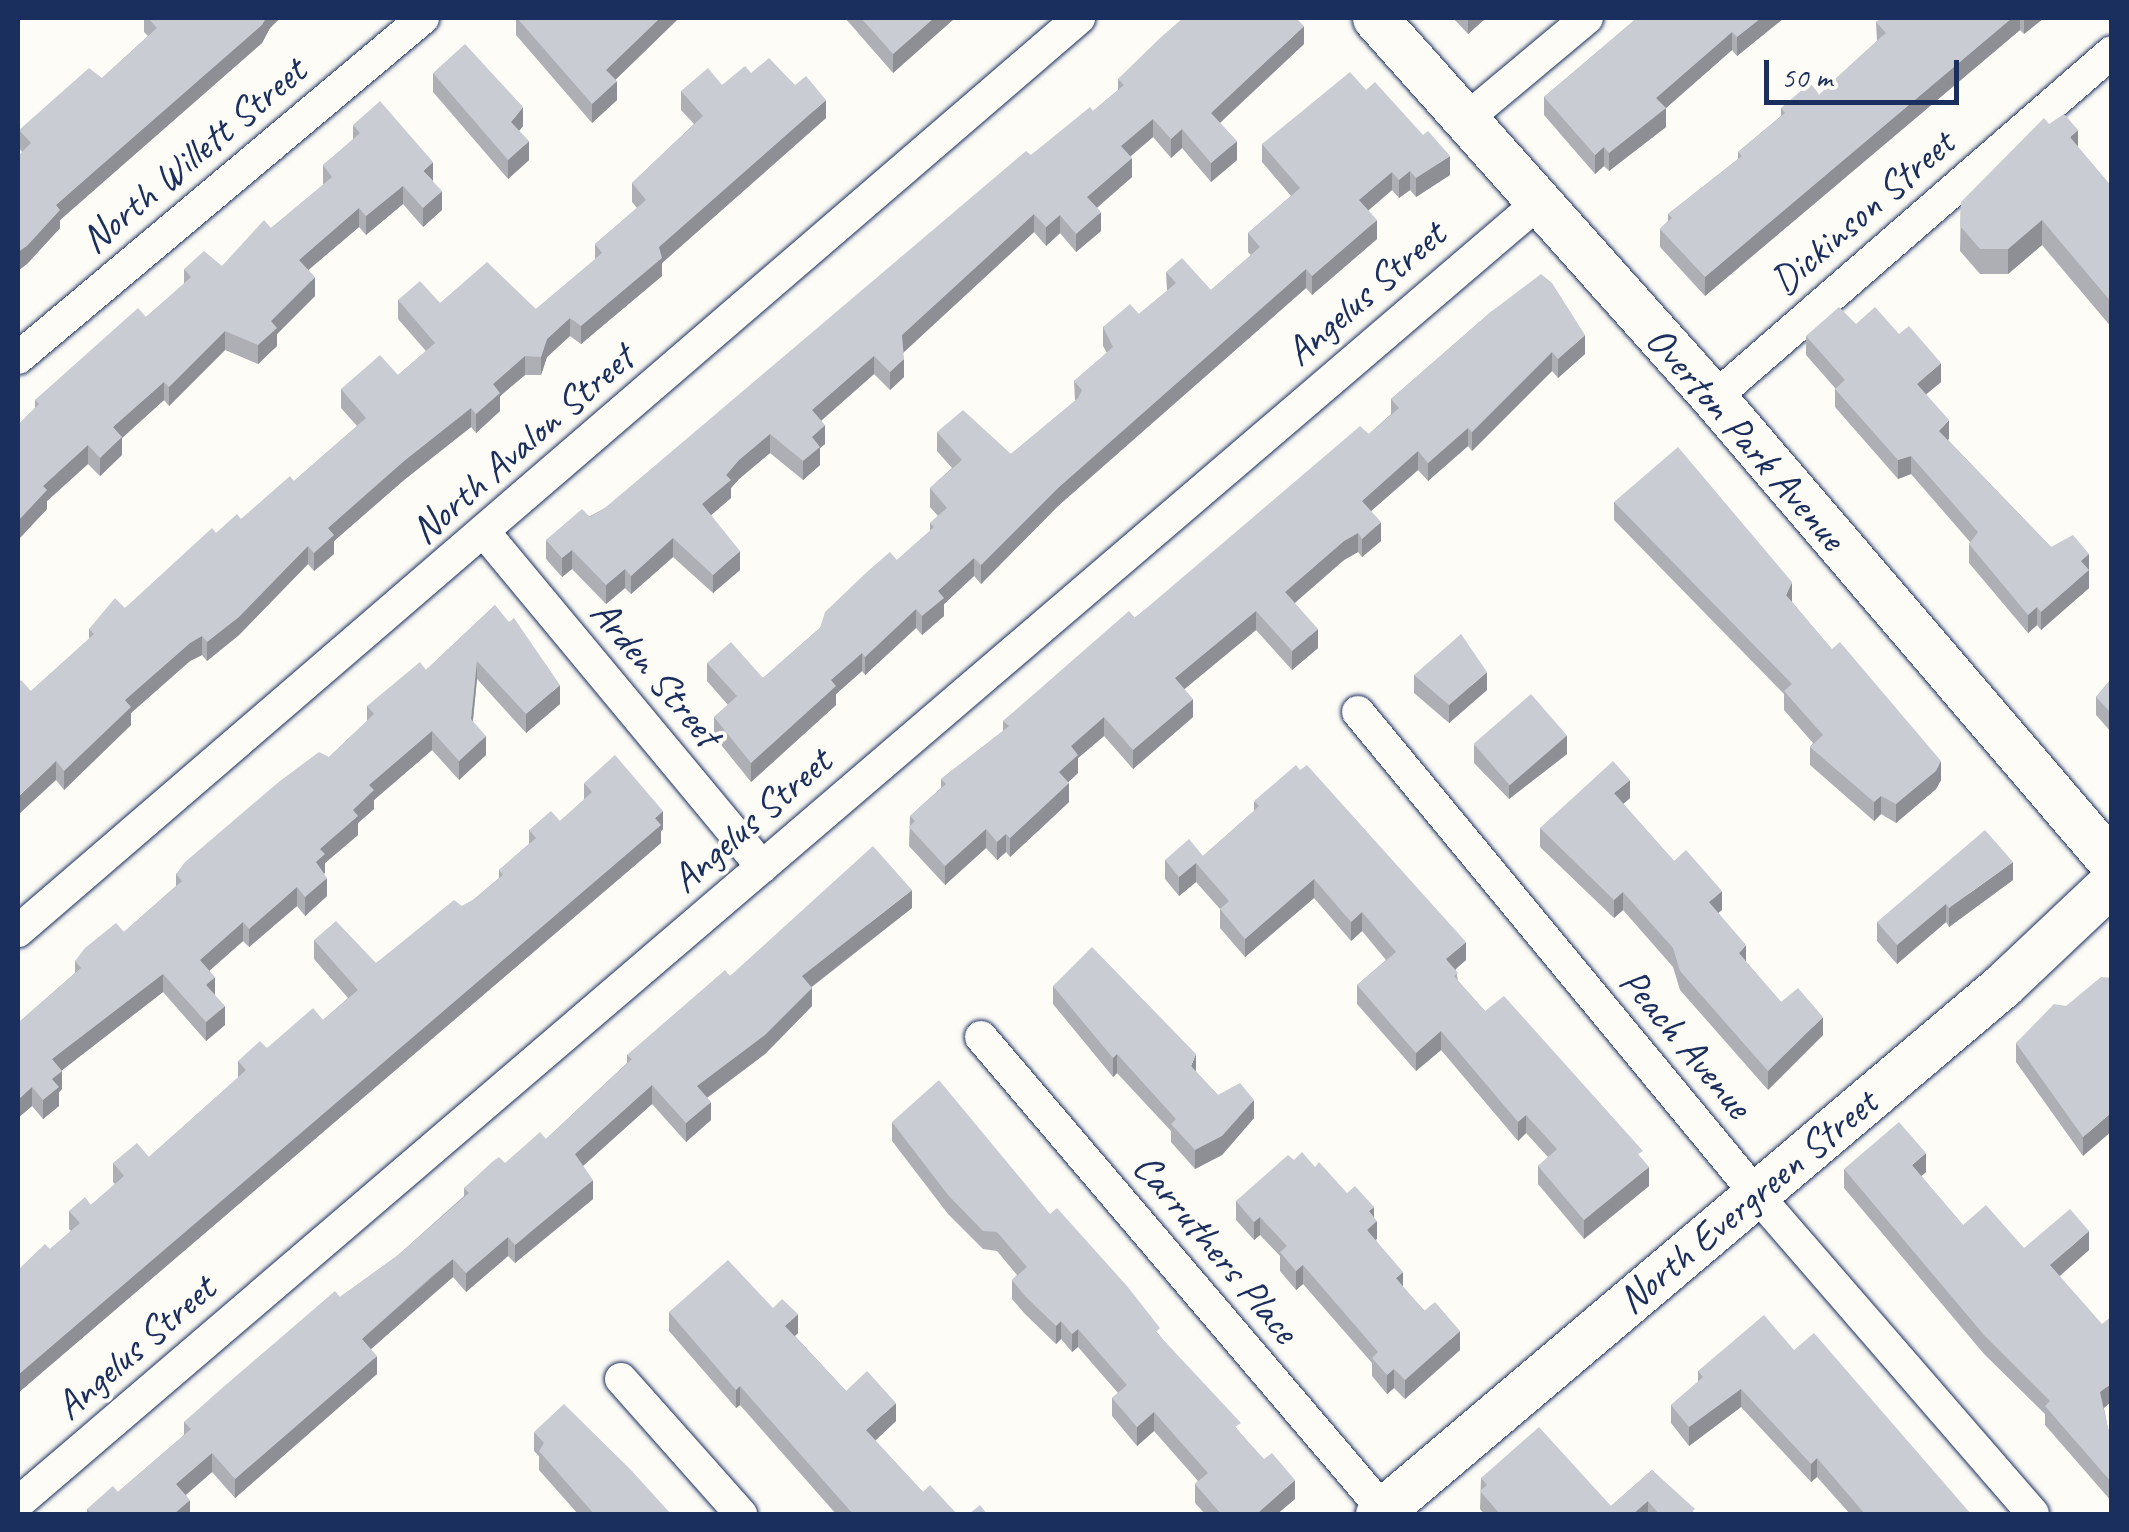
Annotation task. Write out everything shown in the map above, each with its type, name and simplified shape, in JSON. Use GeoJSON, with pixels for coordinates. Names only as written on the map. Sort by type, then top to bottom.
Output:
{"type":"FeatureCollection","features":[{"type":"Feature","properties":{"kind":"street","name":"North Willett Street"},"geometry":{"type":"LineString","coordinates":[[18,358],[423,18]]}},
{"type":"Feature","properties":{"kind":"street","name":"North Avalon Street"},"geometry":{"type":"LineString","coordinates":[[18,931],[1078,18]]}},
{"type":"Feature","properties":{"kind":"street","name":"Overton Park Avenue"},"geometry":{"type":"LineString","coordinates":[[1375,18],[1714,398],[2112,863]]}},
{"type":"Feature","properties":{"kind":"street"},"geometry":{"type":"LineString","coordinates":[[1465,120],[1587,18]]}},
{"type":"Feature","properties":{"kind":"street","name":"Dickinson Street"},"geometry":{"type":"LineString","coordinates":[[1714,398],[2106,68]]}},
{"type":"Feature","properties":{"kind":"street","name":"Angelus Street"},"geometry":{"type":"LineString","coordinates":[[18,1503],[1539,202]]}},
{"type":"Feature","properties":{"kind":"street","name":"Arden Street"},"geometry":{"type":"LineString","coordinates":[[484,532],[762,867]]}},
{"type":"Feature","properties":{"kind":"street","name":"Peach Avenue"},"geometry":{"type":"LineString","coordinates":[[1358,712],[1756,1194],[2033,1514]]}},
{"type":"Feature","properties":{"kind":"street","name":"North Evergreen Street"},"geometry":{"type":"LineString","coordinates":[[1383,1513],[2003,985],[2112,882]]}},
{"type":"Feature","properties":{"kind":"street","name":"Carruthers Place"},"geometry":{"type":"LineString","coordinates":[[981,1037],[1383,1513]]}},
{"type":"Feature","properties":{"kind":"street"},"geometry":{"type":"LineString","coordinates":[[621,1380],[740,1514]]}},
{"type":"Feature","properties":{"kind":"building"},"geometry":{"type":"Polygon","coordinates":[[[148,18],[266,18],[56,205],[60,210],[18,252],[18,156],[31,143],[19,130],[89,68],[102,78],[157,28],[148,18]]]}},
{"type":"Feature","properties":{"kind":"building"},"geometry":{"type":"Polygon","coordinates":[[[517,18],[660,18],[606,70],[617,81],[592,104],[517,18]]]}},
{"type":"Feature","properties":{"kind":"building"},"geometry":{"type":"Polygon","coordinates":[[[861,18],[934,18],[893,54],[861,18]]]}},
{"type":"Feature","properties":{"kind":"building"},"geometry":{"type":"Polygon","coordinates":[[[1183,18],[1296,18],[1304,26],[1211,113],[1237,141],[1211,163],[1182,129],[1171,139],[1153,119],[1121,146],[1132,158],[1087,197],[1101,212],[1076,234],[1060,215],[1046,227],[1034,214],[902,335],[904,359],[890,372],[874,356],[812,410],[825,425],[812,437],[820,447],[803,461],[770,434],[739,460],[726,475],[731,480],[702,504],[740,551],[713,575],[673,538],[631,576],[625,569],[606,585],[572,550],[562,558],[546,540],[582,509],[590,517],[605,508],[1026,151],[1031,155],[1090,107],[1093,111],[1124,85],[1118,79],[1183,18]]]}},
{"type":"Feature","properties":{"kind":"building"},"geometry":{"type":"Polygon","coordinates":[[[1637,18],[1761,18],[1737,37],[1732,32],[1656,98],[1666,108],[1609,153],[1604,147],[1595,155],[1544,97],[1637,18]]]}},
{"type":"Feature","properties":{"kind":"building"},"geometry":{"type":"Polygon","coordinates":[[[1882,18],[2012,18],[1705,277],[1660,229],[1672,218],[1668,214],[1742,156],[1738,152],[1785,113],[1781,108],[1810,83],[1819,94],[1886,33],[1876,22],[1882,18]]]}},
{"type":"Feature","properties":{"kind":"building"},"geometry":{"type":"Polygon","coordinates":[[[465,44],[523,107],[511,122],[529,141],[508,160],[433,73],[465,44]]]}},
{"type":"Feature","properties":{"kind":"building"},"geometry":{"type":"Polygon","coordinates":[[[769,58],[795,85],[806,76],[826,100],[659,247],[662,258],[581,326],[570,318],[547,339],[541,357],[525,356],[493,384],[500,393],[476,414],[471,408],[404,461],[328,528],[334,535],[314,553],[308,546],[239,617],[207,642],[202,636],[190,643],[125,700],[131,707],[64,771],[56,761],[18,797],[18,683],[21,680],[31,691],[94,634],[89,629],[115,598],[125,608],[212,528],[216,533],[237,514],[241,519],[290,476],[294,481],[366,418],[341,389],[380,355],[398,375],[435,343],[398,300],[420,281],[440,303],[487,262],[536,309],[602,253],[595,244],[646,200],[632,183],[703,116],[681,91],[708,68],[722,85],[745,66],[751,73],[769,58]]]}},
{"type":"Feature","properties":{"kind":"building"},"geometry":{"type":"Polygon","coordinates":[[[1350,72],[1366,90],[1375,82],[1423,135],[1428,131],[1450,156],[1416,178],[1410,171],[1399,180],[1392,172],[1359,200],[1377,220],[1312,276],[1306,269],[1058,488],[981,565],[974,558],[938,591],[944,598],[922,616],[916,609],[865,657],[862,653],[831,680],[836,686],[751,763],[714,717],[737,696],[707,663],[731,642],[763,678],[820,628],[825,612],[868,571],[890,552],[897,560],[934,527],[930,523],[947,508],[930,488],[962,460],[937,432],[963,410],[1011,454],[1078,398],[1082,390],[1074,381],[1113,347],[1103,327],[1130,304],[1139,314],[1176,283],[1166,272],[1182,258],[1211,290],[1260,247],[1248,233],[1300,188],[1262,144],[1350,72]]]}},
{"type":"Feature","properties":{"kind":"building"},"geometry":{"type":"Polygon","coordinates":[[[380,101],[433,162],[423,171],[442,191],[423,208],[403,186],[366,216],[359,208],[299,260],[315,277],[271,321],[277,328],[258,345],[225,331],[169,387],[164,382],[113,427],[122,437],[100,458],[88,445],[43,486],[47,490],[18,521],[18,425],[39,404],[35,400],[138,308],[146,317],[154,310],[191,277],[184,269],[204,251],[222,266],[264,220],[271,228],[332,177],[323,165],[360,133],[353,125],[380,101]]]}},
{"type":"Feature","properties":{"kind":"building"},"geometry":{"type":"Polygon","coordinates":[[[2064,114],[2078,130],[2070,137],[2112,187],[2112,303],[2042,220],[2008,249],[1980,249],[1960,226],[1961,202],[2044,118],[2049,124],[2064,114]]]}},
{"type":"Feature","properties":{"kind":"building"},"geometry":{"type":"Polygon","coordinates":[[[1541,274],[1552,283],[1585,335],[1558,359],[1552,352],[1472,432],[1468,428],[1428,463],[1418,451],[1362,501],[1381,522],[1362,539],[1358,533],[1344,541],[1285,592],[1318,629],[1292,651],[1256,611],[1175,678],[1193,699],[1133,750],[1104,717],[1071,746],[1078,755],[1059,772],[1069,783],[1010,838],[1006,834],[997,842],[986,829],[945,866],[909,827],[915,821],[910,816],[946,784],[941,779],[1009,726],[1003,721],[1129,611],[1135,618],[1360,426],[1369,434],[1399,408],[1391,399],[1541,274]]]}},
{"type":"Feature","properties":{"kind":"building"},"geometry":{"type":"Polygon","coordinates":[[[1839,307],[1856,324],[1875,307],[1899,334],[1909,326],[1941,363],[1917,384],[1949,420],[1939,431],[2051,547],[2073,535],[2089,554],[2081,561],[2089,570],[2041,612],[2037,607],[2028,615],[1969,544],[1978,532],[1911,456],[1898,460],[1835,389],[1845,380],[1806,336],[1839,307]]]}},
{"type":"Feature","properties":{"kind":"building"},"geometry":{"type":"Polygon","coordinates":[[[1678,447],[1792,582],[1786,595],[1832,649],[1840,642],[1941,761],[1936,771],[1896,804],[1881,796],[1874,802],[1810,747],[1823,735],[1784,691],[1792,684],[1614,502],[1678,447]]]}},
{"type":"Feature","properties":{"kind":"building"},"geometry":{"type":"Polygon","coordinates":[[[495,605],[509,622],[514,618],[560,685],[526,714],[477,661],[471,719],[486,736],[459,761],[432,731],[369,785],[374,790],[353,810],[358,816],[320,849],[325,854],[316,862],[327,878],[305,897],[297,887],[249,929],[243,922],[200,960],[215,977],[206,985],[225,1006],[206,1022],[163,974],[52,1059],[62,1071],[52,1079],[59,1087],[43,1100],[32,1087],[18,1100],[18,1023],[81,968],[75,961],[85,948],[116,923],[124,932],[182,881],[176,874],[185,862],[319,752],[329,757],[374,714],[367,706],[420,662],[426,670],[495,605]]]}},
{"type":"Feature","properties":{"kind":"building"},"geometry":{"type":"Polygon","coordinates":[[[1461,634],[1487,672],[1449,705],[1414,675],[1461,634]]]}},
{"type":"Feature","properties":{"kind":"building"},"geometry":{"type":"Polygon","coordinates":[[[2112,678],[2112,714],[2096,697],[2112,678]]]}},
{"type":"Feature","properties":{"kind":"building"},"geometry":{"type":"Polygon","coordinates":[[[1531,694],[1567,736],[1510,785],[1474,744],[1531,694]]]}},
{"type":"Feature","properties":{"kind":"building"},"geometry":{"type":"Polygon","coordinates":[[[615,755],[663,811],[655,818],[661,825],[18,1375],[18,1270],[45,1244],[50,1249],[80,1223],[69,1211],[85,1197],[91,1205],[124,1176],[113,1163],[137,1143],[149,1157],[246,1070],[238,1061],[260,1041],[267,1048],[313,1008],[323,1020],[358,990],[314,940],[336,921],[376,963],[454,900],[462,906],[503,875],[499,870],[536,838],[529,830],[551,811],[560,821],[592,792],[584,783],[615,755]]]}},
{"type":"Feature","properties":{"kind":"building"},"geometry":{"type":"Polygon","coordinates":[[[1613,761],[1630,780],[1614,793],[1674,861],[1686,850],[1722,891],[1709,902],[1746,945],[1739,953],[1781,1002],[1798,988],[1823,1017],[1768,1071],[1680,971],[1673,948],[1623,892],[1614,900],[1540,828],[1613,761]]]}},
{"type":"Feature","properties":{"kind":"building"},"geometry":{"type":"Polygon","coordinates":[[[1296,765],[1300,770],[1307,765],[1466,942],[1446,959],[1458,973],[1454,976],[1485,1011],[1504,996],[1643,1151],[1638,1154],[1649,1167],[1584,1220],[1538,1166],[1557,1149],[1526,1115],[1518,1122],[1441,1031],[1416,1053],[1357,985],[1396,952],[1362,912],[1351,922],[1314,879],[1245,939],[1220,909],[1229,901],[1196,863],[1179,877],[1165,860],[1189,839],[1203,856],[1259,806],[1254,801],[1296,765]]]}},
{"type":"Feature","properties":{"kind":"building"},"geometry":{"type":"Polygon","coordinates":[[[1985,830],[2013,862],[1949,908],[1946,904],[1897,945],[1877,922],[1985,830]]]}},
{"type":"Feature","properties":{"kind":"building"},"geometry":{"type":"Polygon","coordinates":[[[873,846],[912,890],[802,976],[812,988],[765,1035],[697,1086],[711,1102],[686,1123],[652,1085],[575,1154],[593,1180],[515,1245],[508,1237],[466,1273],[453,1259],[432,1276],[362,1339],[377,1356],[235,1479],[212,1453],[176,1484],[190,1500],[174,1514],[92,1514],[87,1509],[113,1486],[118,1492],[191,1429],[184,1422],[335,1291],[340,1297],[397,1256],[469,1193],[464,1188],[492,1162],[499,1157],[505,1163],[540,1132],[546,1139],[632,1059],[627,1055],[725,970],[730,976],[873,846]]]}},
{"type":"Feature","properties":{"kind":"building"},"geometry":{"type":"Polygon","coordinates":[[[1092,947],[1196,1054],[1191,1066],[1218,1095],[1240,1083],[1254,1100],[1222,1136],[1195,1150],[1171,1124],[1176,1119],[1117,1054],[1113,1058],[1053,986],[1092,947]]]}},
{"type":"Feature","properties":{"kind":"building"},"geometry":{"type":"Polygon","coordinates":[[[2101,977],[2112,978],[2112,1112],[2083,1137],[2016,1043],[2054,1004],[2066,1006],[2101,977]]]}},
{"type":"Feature","properties":{"kind":"building"},"geometry":{"type":"Polygon","coordinates":[[[939,1080],[1050,1214],[1057,1208],[1127,1286],[1160,1328],[1156,1332],[1241,1423],[1235,1427],[1264,1459],[1272,1453],[1295,1480],[1258,1514],[1221,1514],[1195,1484],[1208,1473],[1154,1412],[1137,1427],[1112,1398],[1127,1385],[1078,1329],[1072,1334],[1061,1321],[1056,1326],[1025,1296],[1012,1280],[1027,1267],[997,1232],[983,1231],[948,1195],[892,1122],[939,1080]]]}},
{"type":"Feature","properties":{"kind":"building"},"geometry":{"type":"Polygon","coordinates":[[[1899,1122],[1926,1153],[1912,1165],[1963,1225],[1986,1205],[2024,1248],[2070,1209],[2089,1231],[2050,1265],[2102,1324],[2112,1316],[2112,1383],[2100,1392],[2112,1432],[2112,1483],[2045,1406],[2050,1401],[1984,1335],[1844,1169],[1899,1122]]]}},
{"type":"Feature","properties":{"kind":"building"},"geometry":{"type":"Polygon","coordinates":[[[1302,1152],[1315,1167],[1319,1162],[1347,1193],[1355,1186],[1374,1207],[1369,1211],[1377,1221],[1367,1230],[1403,1272],[1396,1278],[1424,1311],[1435,1302],[1460,1331],[1405,1380],[1394,1369],[1387,1375],[1372,1358],[1378,1352],[1303,1265],[1296,1271],[1280,1252],[1287,1246],[1260,1217],[1254,1222],[1236,1201],[1288,1155],[1294,1160],[1302,1152]]]}},
{"type":"Feature","properties":{"kind":"building"},"geometry":{"type":"Polygon","coordinates":[[[728,1260],[773,1308],[782,1299],[798,1314],[785,1326],[846,1391],[867,1371],[896,1403],[866,1430],[923,1492],[930,1485],[957,1514],[853,1514],[740,1386],[736,1390],[669,1312],[728,1260]]]}},
{"type":"Feature","properties":{"kind":"building"},"geometry":{"type":"Polygon","coordinates":[[[1764,1315],[1794,1350],[1814,1333],[1971,1514],[1865,1514],[1817,1458],[1811,1464],[1741,1389],[1689,1427],[1671,1405],[1703,1377],[1698,1371],[1764,1315]]]}},
{"type":"Feature","properties":{"kind":"building"},"geometry":{"type":"Polygon","coordinates":[[[564,1404],[671,1514],[594,1514],[539,1451],[544,1443],[534,1432],[564,1404]]]}},
{"type":"Feature","properties":{"kind":"building"},"geometry":{"type":"Polygon","coordinates":[[[1539,1427],[1611,1506],[1652,1470],[1695,1509],[1689,1514],[1659,1514],[1648,1501],[1633,1514],[1500,1514],[1480,1491],[1487,1485],[1481,1478],[1539,1427]]]}},
{"type":"Feature","properties":{"kind":"building"},"geometry":{"type":"Polygon","coordinates":[[[980,1505],[987,1514],[969,1514],[980,1505]]]}}]}
